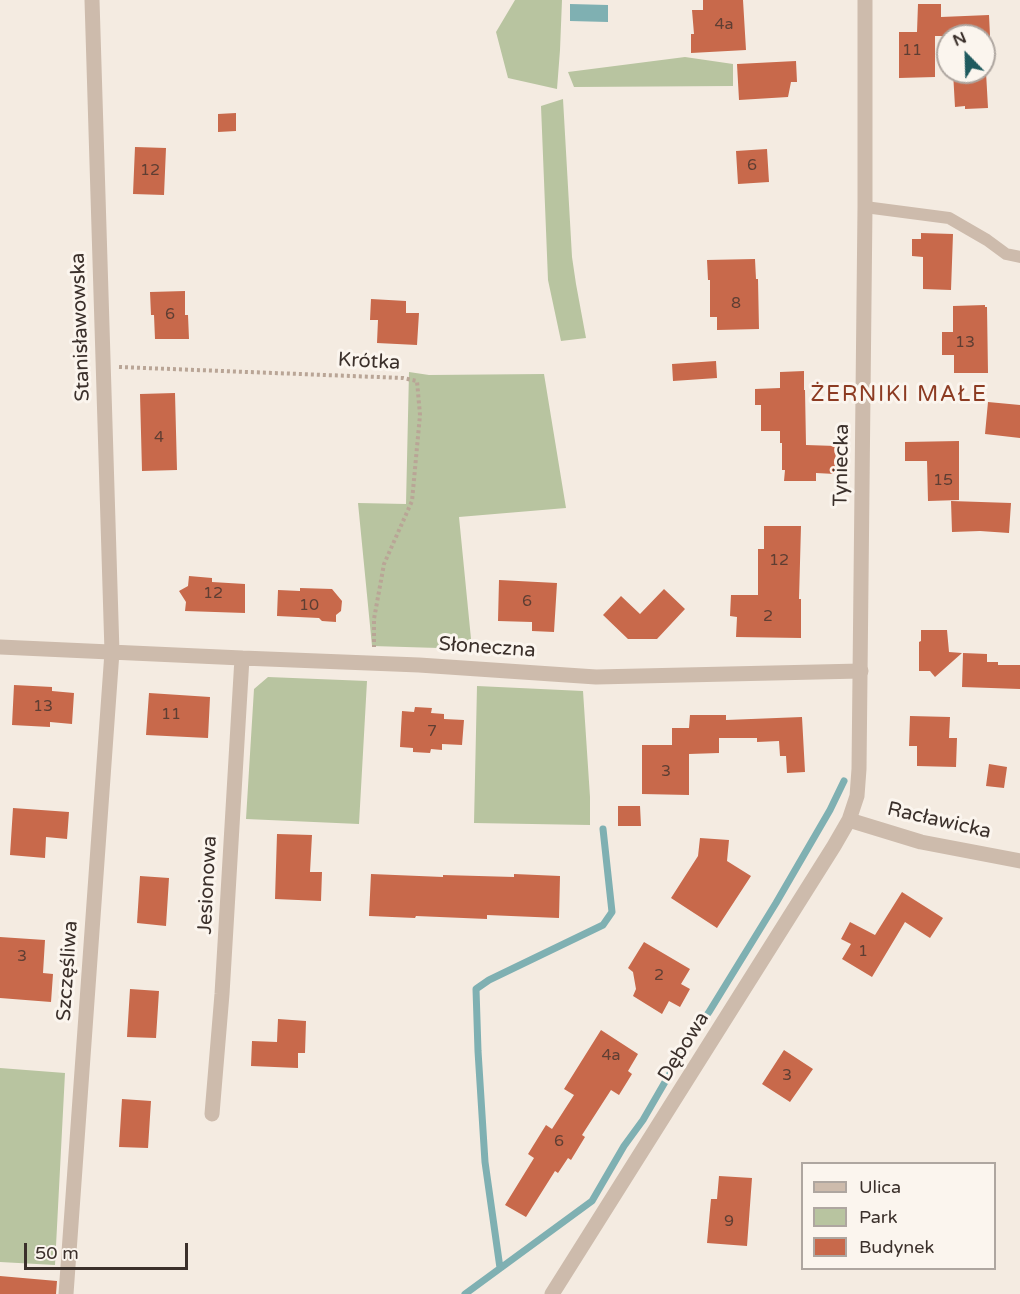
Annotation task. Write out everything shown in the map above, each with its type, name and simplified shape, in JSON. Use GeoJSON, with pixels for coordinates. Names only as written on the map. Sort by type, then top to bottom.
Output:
{"type":"FeatureCollection","features":[{"type":"Feature","properties":{"kind":"street","name":"Stanisławowska"},"geometry":{"type":"LineString","coordinates":[[92,0],[111,652]]}},
{"type":"Feature","properties":{"kind":"street","name":"Tyniecka"},"geometry":{"type":"LineString","coordinates":[[849,820],[858,787],[861,671],[866,207],[865,0]]}},
{"type":"Feature","properties":{"kind":"street","name":"Słoneczna"},"geometry":{"type":"LineString","coordinates":[[0,647],[375,663],[596,676],[861,671]]}},
{"type":"Feature","properties":{"kind":"street","name":"Szczęśliwa"},"geometry":{"type":"LineString","coordinates":[[66,1294],[111,652]]}},
{"type":"Feature","properties":{"kind":"street","name":"Jesionowa"},"geometry":{"type":"LineString","coordinates":[[212,1114],[222,994],[242,658]]}},
{"type":"Feature","properties":{"kind":"street","name":"Racławicka"},"geometry":{"type":"LineString","coordinates":[[849,820],[921,842],[1020,861]]}},
{"type":"Feature","properties":{"kind":"street","name":"Dębowa"},"geometry":{"type":"LineString","coordinates":[[552,1294],[849,820]]}},
{"type":"Feature","properties":{"kind":"lane"},"geometry":{"type":"LineString","coordinates":[[866,207],[949,218],[1006,254],[1020,257]]}},
{"type":"Feature","properties":{"kind":"path","name":"Krótka"},"geometry":{"type":"LineString","coordinates":[[103,367],[403,378],[417,381],[420,414],[412,501],[384,564],[374,619],[375,663]]}},
{"type":"Feature","properties":{"kind":"green space"},"geometry":{"type":"Polygon","coordinates":[[[515,0],[562,0],[557,89],[508,78],[496,32],[515,0]]]}},
{"type":"Feature","properties":{"kind":"green space"},"geometry":{"type":"Polygon","coordinates":[[[685,57],[733,64],[733,86],[574,87],[568,72],[685,57]]]}},
{"type":"Feature","properties":{"kind":"green space"},"geometry":{"type":"Polygon","coordinates":[[[563,99],[572,257],[586,338],[561,341],[548,280],[541,106],[563,99]]]}},
{"type":"Feature","properties":{"kind":"green space"},"geometry":{"type":"Polygon","coordinates":[[[409,372],[429,375],[544,374],[566,508],[459,517],[472,649],[372,646],[358,503],[406,504],[409,372]]]}},
{"type":"Feature","properties":{"kind":"green space"},"geometry":{"type":"Polygon","coordinates":[[[268,677],[367,681],[359,824],[246,819],[254,689],[268,677]]]}},
{"type":"Feature","properties":{"kind":"green space"},"geometry":{"type":"Polygon","coordinates":[[[477,686],[583,691],[590,825],[474,823],[477,686]]]}},
{"type":"Feature","properties":{"kind":"green space"},"geometry":{"type":"Polygon","coordinates":[[[0,1068],[65,1073],[55,1265],[0,1262],[0,1068]]]}},
{"type":"Feature","properties":{"kind":"water"},"geometry":{"type":"Polygon","coordinates":[[[570,4],[608,5],[608,22],[570,21],[570,4]]]}},
{"type":"Feature","properties":{"kind":"building"},"geometry":{"type":"Polygon","coordinates":[[[703,0],[743,0],[746,50],[691,53],[691,34],[694,34],[692,10],[703,10],[703,0]]]}},
{"type":"Feature","properties":{"kind":"building"},"geometry":{"type":"Polygon","coordinates":[[[918,4],[941,4],[941,17],[989,15],[989,24],[936,24],[935,77],[899,78],[899,32],[917,32],[918,4]]]}},
{"type":"Feature","properties":{"kind":"building"},"geometry":{"type":"Polygon","coordinates":[[[796,61],[797,82],[791,82],[788,97],[739,100],[737,64],[796,61]]]}},
{"type":"Feature","properties":{"kind":"building"},"geometry":{"type":"Polygon","coordinates":[[[954,84],[987,84],[988,108],[955,107],[954,84]]]}},
{"type":"Feature","properties":{"kind":"building"},"geometry":{"type":"Polygon","coordinates":[[[236,113],[236,131],[218,132],[218,114],[236,113]]]}},
{"type":"Feature","properties":{"kind":"building"},"geometry":{"type":"Polygon","coordinates":[[[135,147],[166,148],[164,195],[133,194],[135,147]]]}},
{"type":"Feature","properties":{"kind":"building"},"geometry":{"type":"Polygon","coordinates":[[[767,149],[769,182],[738,184],[736,151],[767,149]]]}},
{"type":"Feature","properties":{"kind":"building"},"geometry":{"type":"Polygon","coordinates":[[[921,233],[953,234],[951,290],[923,289],[923,257],[912,256],[912,239],[921,239],[921,233]]]}},
{"type":"Feature","properties":{"kind":"building"},"geometry":{"type":"Polygon","coordinates":[[[755,259],[756,279],[758,279],[759,329],[717,330],[717,317],[710,317],[710,280],[708,280],[707,260],[755,259]]]}},
{"type":"Feature","properties":{"kind":"building"},"geometry":{"type":"Polygon","coordinates":[[[185,291],[185,315],[188,315],[189,339],[155,339],[150,292],[185,291]]]}},
{"type":"Feature","properties":{"kind":"building"},"geometry":{"type":"Polygon","coordinates":[[[371,299],[406,301],[406,313],[419,313],[417,345],[377,343],[378,320],[370,320],[371,299]]]}},
{"type":"Feature","properties":{"kind":"building"},"geometry":{"type":"Polygon","coordinates":[[[985,305],[987,307],[988,373],[954,373],[954,355],[942,355],[942,332],[953,332],[953,306],[985,305]]]}},
{"type":"Feature","properties":{"kind":"building"},"geometry":{"type":"Polygon","coordinates":[[[716,361],[717,378],[673,381],[672,364],[716,361]]]}},
{"type":"Feature","properties":{"kind":"building"},"geometry":{"type":"Polygon","coordinates":[[[804,371],[806,445],[836,446],[835,474],[816,473],[816,481],[784,481],[785,470],[782,470],[780,431],[761,431],[761,405],[755,405],[755,389],[780,388],[780,372],[804,371]]]}},
{"type":"Feature","properties":{"kind":"building"},"geometry":{"type":"Polygon","coordinates":[[[175,393],[177,470],[142,471],[140,394],[175,393]]]}},
{"type":"Feature","properties":{"kind":"building"},"geometry":{"type":"Polygon","coordinates":[[[988,402],[1020,405],[1020,438],[985,434],[988,402]]]}},
{"type":"Feature","properties":{"kind":"building"},"geometry":{"type":"Polygon","coordinates":[[[959,441],[959,500],[928,501],[927,461],[905,461],[905,442],[959,441]]]}},
{"type":"Feature","properties":{"kind":"building"},"geometry":{"type":"Polygon","coordinates":[[[951,501],[1011,503],[1009,533],[952,532],[951,501]]]}},
{"type":"Feature","properties":{"kind":"building"},"geometry":{"type":"Polygon","coordinates":[[[764,526],[801,526],[799,599],[801,599],[801,638],[736,637],[737,617],[730,616],[731,595],[758,595],[758,549],[764,549],[764,526]]]}},
{"type":"Feature","properties":{"kind":"building"},"geometry":{"type":"Polygon","coordinates":[[[189,576],[212,578],[212,582],[245,584],[245,613],[185,611],[186,602],[179,591],[188,586],[189,576]]]}},
{"type":"Feature","properties":{"kind":"building"},"geometry":{"type":"Polygon","coordinates":[[[499,580],[557,583],[554,632],[532,631],[532,622],[498,621],[499,580]]]}},
{"type":"Feature","properties":{"kind":"building"},"geometry":{"type":"Polygon","coordinates":[[[300,588],[332,589],[342,601],[341,611],[336,615],[336,622],[322,621],[319,618],[277,616],[278,590],[300,591],[300,588]]]}},
{"type":"Feature","properties":{"kind":"building"},"geometry":{"type":"Polygon","coordinates":[[[664,589],[685,609],[657,639],[628,639],[603,615],[621,596],[640,614],[664,589]]]}},
{"type":"Feature","properties":{"kind":"building"},"geometry":{"type":"Polygon","coordinates":[[[921,630],[947,630],[949,652],[962,653],[935,677],[930,671],[919,671],[921,630]]]}},
{"type":"Feature","properties":{"kind":"building"},"geometry":{"type":"Polygon","coordinates":[[[963,653],[987,654],[987,662],[998,662],[998,665],[1020,665],[1020,689],[962,687],[963,653]]]}},
{"type":"Feature","properties":{"kind":"building"},"geometry":{"type":"Polygon","coordinates":[[[14,685],[52,687],[52,691],[74,693],[72,724],[50,722],[50,727],[12,725],[14,685]]]}},
{"type":"Feature","properties":{"kind":"building"},"geometry":{"type":"Polygon","coordinates":[[[149,693],[210,697],[208,738],[146,735],[149,693]]]}},
{"type":"Feature","properties":{"kind":"building"},"geometry":{"type":"Polygon","coordinates":[[[415,707],[432,708],[431,713],[444,714],[444,719],[464,720],[462,745],[442,744],[442,750],[431,749],[430,753],[413,752],[413,748],[400,747],[402,711],[414,712],[415,707]]]}},
{"type":"Feature","properties":{"kind":"building"},"geometry":{"type":"Polygon","coordinates":[[[690,715],[726,715],[726,720],[802,717],[805,772],[787,773],[786,756],[780,756],[779,741],[757,742],[757,738],[719,738],[719,753],[689,754],[689,795],[642,794],[642,745],[672,745],[672,728],[689,728],[690,715]]]}},
{"type":"Feature","properties":{"kind":"building"},"geometry":{"type":"Polygon","coordinates":[[[910,716],[950,717],[949,738],[957,738],[956,767],[917,766],[917,746],[909,746],[910,716]]]}},
{"type":"Feature","properties":{"kind":"building"},"geometry":{"type":"Polygon","coordinates":[[[989,764],[1007,767],[1004,788],[986,786],[989,764]]]}},
{"type":"Feature","properties":{"kind":"building"},"geometry":{"type":"Polygon","coordinates":[[[618,806],[640,806],[641,826],[618,826],[618,806]]]}},
{"type":"Feature","properties":{"kind":"building"},"geometry":{"type":"Polygon","coordinates":[[[13,808],[69,812],[67,839],[46,837],[45,858],[10,855],[13,808]]]}},
{"type":"Feature","properties":{"kind":"building"},"geometry":{"type":"Polygon","coordinates":[[[277,834],[312,835],[310,872],[322,872],[321,901],[275,899],[277,834]]]}},
{"type":"Feature","properties":{"kind":"building"},"geometry":{"type":"Polygon","coordinates":[[[700,838],[729,840],[727,861],[751,876],[717,928],[671,898],[698,856],[700,838]]]}},
{"type":"Feature","properties":{"kind":"building"},"geometry":{"type":"Polygon","coordinates":[[[371,874],[443,877],[443,875],[514,877],[514,874],[560,876],[559,918],[487,915],[487,919],[369,916],[371,874]]]}},
{"type":"Feature","properties":{"kind":"building"},"geometry":{"type":"Polygon","coordinates":[[[140,876],[169,878],[166,926],[137,923],[140,876]]]}},
{"type":"Feature","properties":{"kind":"building"},"geometry":{"type":"Polygon","coordinates":[[[902,892],[943,918],[930,938],[905,922],[872,977],[842,959],[851,944],[841,939],[850,922],[875,935],[902,892]]]}},
{"type":"Feature","properties":{"kind":"building"},"geometry":{"type":"Polygon","coordinates":[[[0,937],[45,940],[43,973],[53,974],[51,1002],[0,998],[0,937]]]}},
{"type":"Feature","properties":{"kind":"building"},"geometry":{"type":"Polygon","coordinates":[[[644,942],[690,969],[681,984],[690,989],[680,1007],[669,1001],[662,1014],[633,996],[636,989],[633,972],[628,968],[644,942]]]}},
{"type":"Feature","properties":{"kind":"building"},"geometry":{"type":"Polygon","coordinates":[[[130,989],[159,991],[156,1038],[127,1037],[130,989]]]}},
{"type":"Feature","properties":{"kind":"building"},"geometry":{"type":"Polygon","coordinates":[[[278,1019],[306,1021],[305,1053],[298,1053],[298,1068],[251,1066],[252,1041],[277,1042],[278,1019]]]}},
{"type":"Feature","properties":{"kind":"building"},"geometry":{"type":"Polygon","coordinates":[[[601,1030],[638,1054],[628,1071],[632,1074],[619,1095],[611,1090],[582,1135],[585,1137],[571,1160],[568,1158],[558,1173],[555,1171],[526,1217],[505,1205],[534,1158],[528,1154],[546,1125],[552,1129],[574,1095],[564,1089],[601,1030]]]}},
{"type":"Feature","properties":{"kind":"building"},"geometry":{"type":"Polygon","coordinates":[[[784,1050],[813,1069],[790,1102],[762,1084],[784,1050]]]}},
{"type":"Feature","properties":{"kind":"building"},"geometry":{"type":"Polygon","coordinates":[[[122,1099],[151,1101],[148,1148],[119,1147],[122,1099]]]}},
{"type":"Feature","properties":{"kind":"building"},"geometry":{"type":"Polygon","coordinates":[[[719,1176],[752,1178],[747,1246],[707,1243],[711,1199],[717,1199],[719,1176]]]}},
{"type":"Feature","properties":{"kind":"building"},"geometry":{"type":"Polygon","coordinates":[[[0,1276],[57,1281],[56,1294],[0,1294],[0,1276]]]}},
{"type":"Feature","properties":{"kind":"waterway"},"geometry":{"type":"LineString","coordinates":[[465,1294],[592,1201],[624,1146],[643,1120],[694,1032],[709,1012],[776,903],[830,810],[844,781]]}},
{"type":"Feature","properties":{"kind":"waterway"},"geometry":{"type":"LineString","coordinates":[[500,1268],[485,1162],[476,989],[489,980],[603,925],[612,912],[603,829]]}},
{"type":"Feature","properties":{"kind":"district","name":"ŻERNIKI MAŁE"},"geometry":{"type":"Point","coordinates":[899,395]}}]}
